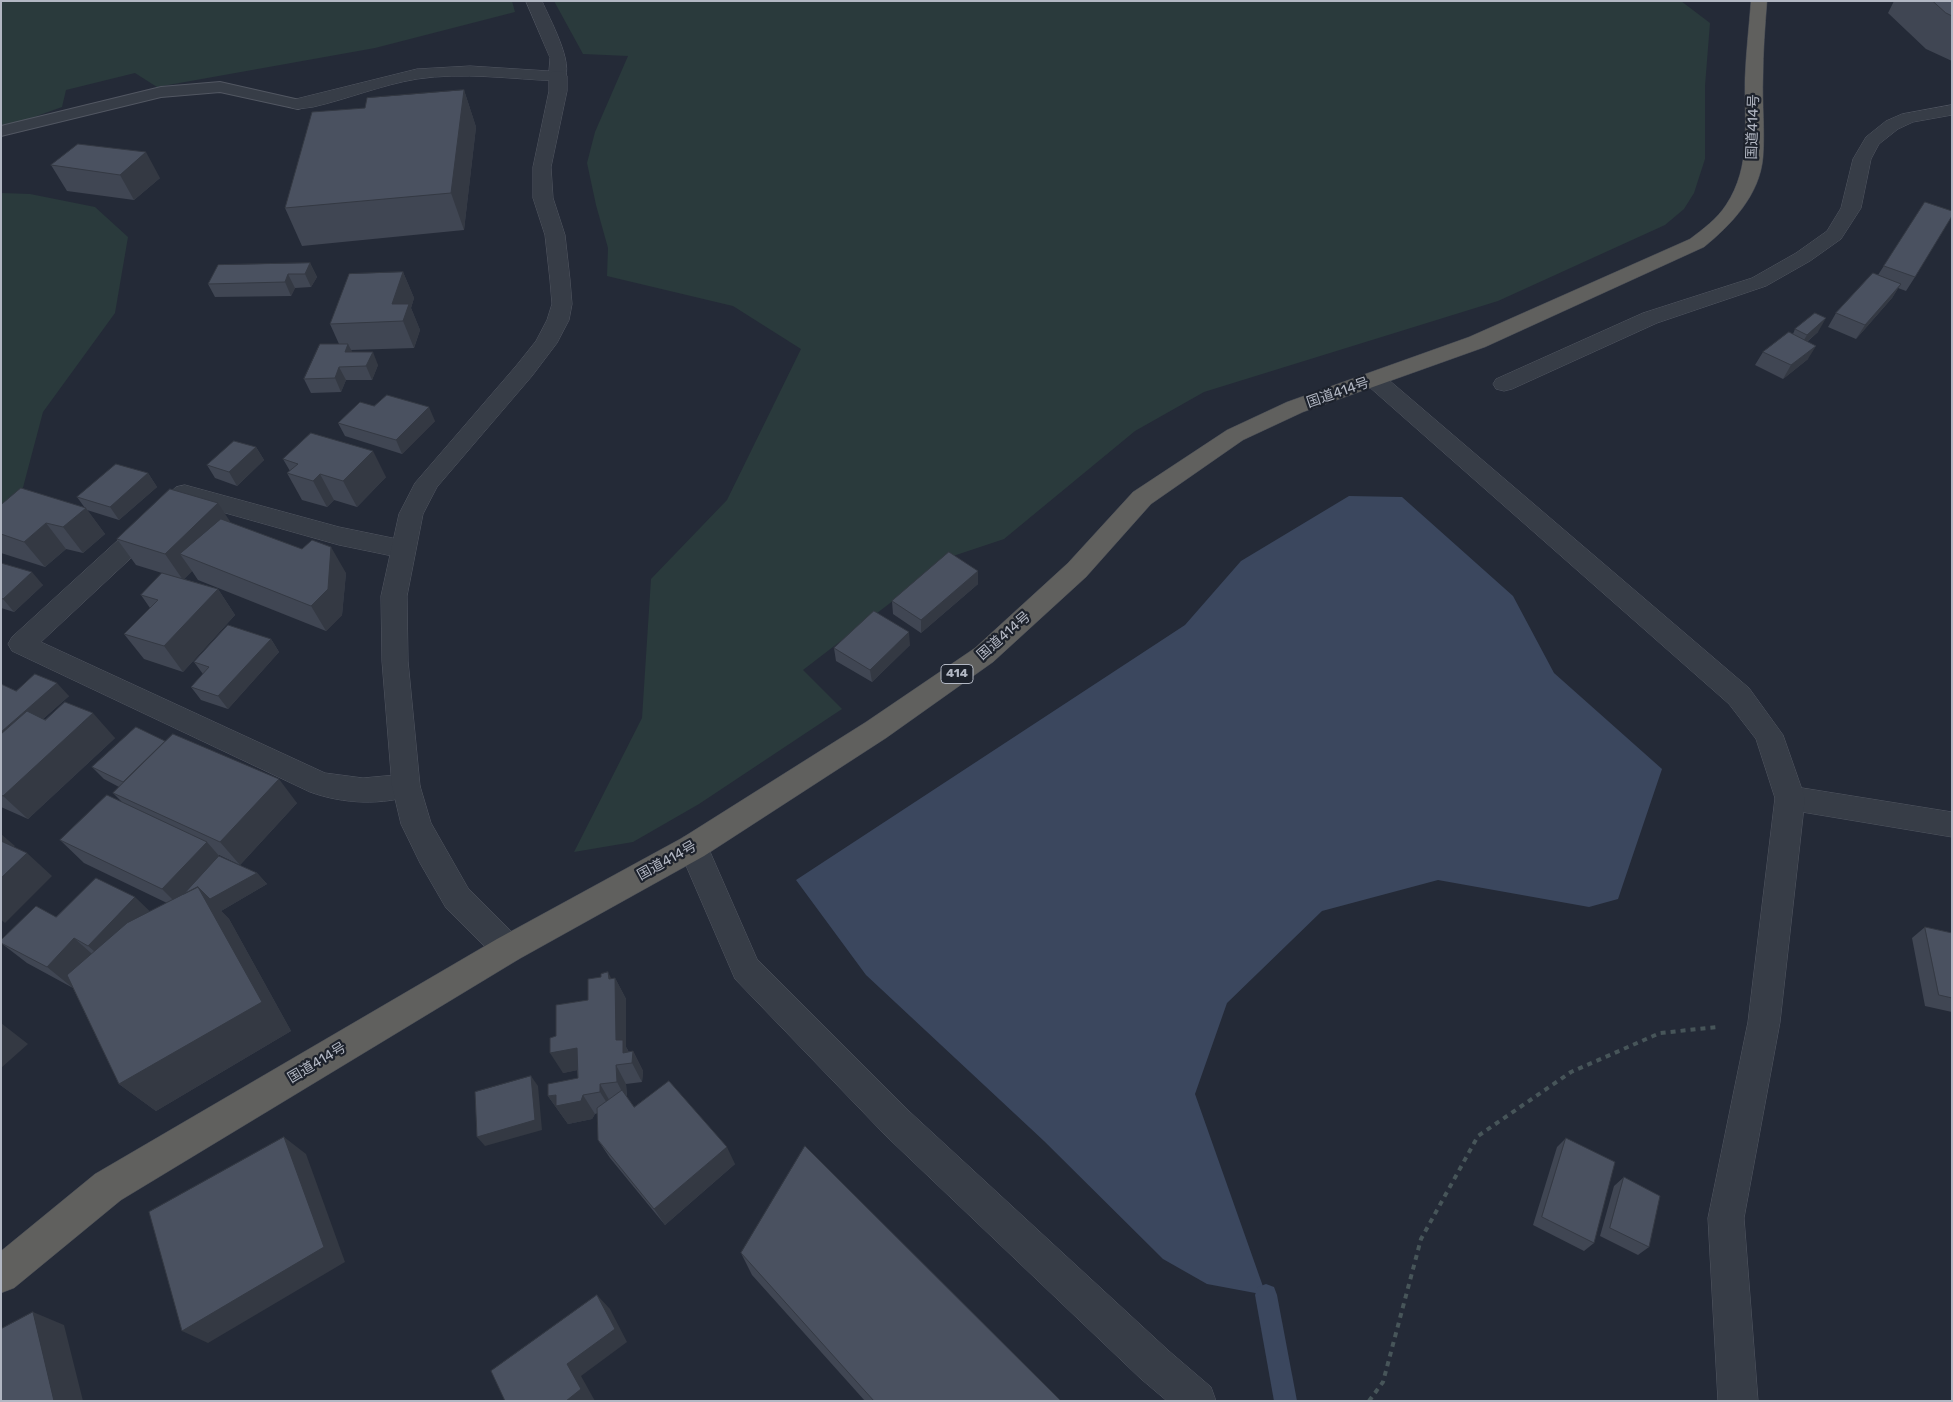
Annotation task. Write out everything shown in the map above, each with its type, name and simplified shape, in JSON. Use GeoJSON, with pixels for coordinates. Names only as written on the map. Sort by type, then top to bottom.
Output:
{"type":"FeatureCollection","features":[{"type":"Feature","properties":{"kind":"highway","name":"国道414号"},"geometry":{"type":"LineString","coordinates":[[1,1275],[108,1187],[508,949],[693,847],[876,730],[984,656],[1077,570],[1142,498],[1235,435],[1296,407],[1477,342],[1697,244],[1718,226],[1735,207],[1747,181],[1754,158],[1754,77],[1758,1]]}},
{"type":"Feature","properties":{"kind":"street"},"geometry":{"type":"LineString","coordinates":[[508,949],[457,898],[416,824],[406,786],[395,661],[394,596],[402,549],[411,514],[428,483],[546,343],[558,320],[562,304],[555,235],[543,198],[542,167],[558,91],[558,58],[534,1]]}},
{"type":"Feature","properties":{"kind":"street"},"geometry":{"type":"LineString","coordinates":[[298,104],[315,102],[414,74],[440,70],[470,70],[558,76]]}},
{"type":"Feature","properties":{"kind":"street"},"geometry":{"type":"LineString","coordinates":[[1504,384],[1650,318],[1759,282],[1803,258],[1834,235],[1851,208],[1862,159],[1872,141],[1892,125],[1908,118],[1952,110]]}},
{"type":"Feature","properties":{"kind":"street"},"geometry":{"type":"LineString","coordinates":[[1375,380],[1739,696],[1770,735],[1790,798],[1764,1022],[1726,1218],[1738,1401]]}},
{"type":"Feature","properties":{"kind":"street"},"geometry":{"type":"LineString","coordinates":[[402,549],[339,536],[185,494],[21,644],[320,784],[355,791],[406,786]]}},
{"type":"Feature","properties":{"kind":"street"},"geometry":{"type":"LineString","coordinates":[[1790,798],[1952,825]]}},
{"type":"Feature","properties":{"kind":"street"},"geometry":{"type":"LineString","coordinates":[[693,847],[746,969],[898,1124],[1155,1365],[1197,1401]]}},
{"type":"Feature","properties":{"kind":"lane"},"geometry":{"type":"LineString","coordinates":[[1,131],[160,92],[220,87],[298,104]]}},
{"type":"Feature","properties":{"kind":"path"},"geometry":{"type":"LineString","coordinates":[[1369,1401],[1384,1382],[1421,1239],[1478,1136],[1571,1072],[1660,1033],[1764,1022]]}},
{"type":"Feature","properties":{"kind":"shaded area"},"geometry":{"type":"Polygon","coordinates":[[[1,1],[512,1],[515,12],[375,48],[157,87],[135,73],[66,90],[62,107],[23,121],[1,125],[1,1]]]}},
{"type":"Feature","properties":{"kind":"shaded area"},"geometry":{"type":"Polygon","coordinates":[[[554,1],[1681,1],[1710,23],[1705,86],[1705,159],[1694,193],[1684,209],[1665,225],[1498,301],[1204,392],[1135,431],[1004,539],[950,557],[803,670],[842,709],[699,804],[633,842],[574,852],[642,718],[651,579],[727,500],[801,349],[733,306],[607,276],[608,248],[587,163],[595,132],[628,56],[583,54],[554,1]]]}},
{"type":"Feature","properties":{"kind":"shaded area"},"geometry":{"type":"Polygon","coordinates":[[[1,193],[30,194],[95,207],[128,237],[115,313],[43,412],[17,510],[1,527],[1,193]]]}},
{"type":"Feature","properties":{"kind":"water"},"geometry":{"type":"Polygon","coordinates":[[[1349,496],[1402,497],[1513,596],[1554,673],[1662,769],[1618,899],[1589,907],[1438,880],[1322,911],[1227,1003],[1195,1094],[1266,1295],[1207,1284],[1163,1259],[1044,1141],[866,975],[796,880],[1185,625],[1241,561],[1349,496]]]}},
{"type":"Feature","properties":{"kind":"building"},"geometry":{"type":"Polygon","coordinates":[[[1933,1],[1952,1],[1952,16],[1946,13],[1933,1]]]}},
{"type":"Feature","properties":{"kind":"building"},"geometry":{"type":"Polygon","coordinates":[[[464,90],[451,193],[285,208],[312,112],[365,108],[367,98],[464,90]]]}},
{"type":"Feature","properties":{"kind":"building"},"geometry":{"type":"Polygon","coordinates":[[[78,144],[146,152],[120,175],[51,165],[78,144]]]}},
{"type":"Feature","properties":{"kind":"building"},"geometry":{"type":"Polygon","coordinates":[[[1925,202],[1952,211],[1952,216],[1915,277],[1884,266],[1925,202]]]}},
{"type":"Feature","properties":{"kind":"building"},"geometry":{"type":"Polygon","coordinates":[[[310,263],[305,274],[288,274],[285,282],[208,284],[218,265],[310,263]]]}},
{"type":"Feature","properties":{"kind":"building"},"geometry":{"type":"Polygon","coordinates":[[[403,272],[392,304],[409,304],[403,321],[330,324],[349,274],[403,272]]]}},
{"type":"Feature","properties":{"kind":"building"},"geometry":{"type":"Polygon","coordinates":[[[1873,273],[1901,284],[1865,325],[1836,313],[1873,273]]]}},
{"type":"Feature","properties":{"kind":"building"},"geometry":{"type":"Polygon","coordinates":[[[1815,313],[1826,318],[1807,335],[1795,329],[1815,313]]]}},
{"type":"Feature","properties":{"kind":"building"},"geometry":{"type":"Polygon","coordinates":[[[1789,332],[1816,346],[1791,365],[1763,352],[1789,332]]]}},
{"type":"Feature","properties":{"kind":"building"},"geometry":{"type":"Polygon","coordinates":[[[320,344],[348,344],[345,352],[373,352],[366,366],[339,367],[335,378],[304,379],[320,344]]]}},
{"type":"Feature","properties":{"kind":"building"},"geometry":{"type":"Polygon","coordinates":[[[387,395],[429,407],[396,440],[338,423],[360,402],[374,406],[387,395]]]}},
{"type":"Feature","properties":{"kind":"building"},"geometry":{"type":"Polygon","coordinates":[[[311,433],[373,451],[343,481],[320,474],[313,481],[287,473],[298,464],[283,459],[311,433]]]}},
{"type":"Feature","properties":{"kind":"building"},"geometry":{"type":"Polygon","coordinates":[[[234,441],[256,447],[229,472],[207,465],[234,441]]]}},
{"type":"Feature","properties":{"kind":"building"},"geometry":{"type":"Polygon","coordinates":[[[116,464],[148,473],[110,507],[77,497],[116,464]]]}},
{"type":"Feature","properties":{"kind":"building"},"geometry":{"type":"Polygon","coordinates":[[[21,488],[86,508],[63,527],[46,523],[24,542],[1,534],[1,505],[21,488]]]}},
{"type":"Feature","properties":{"kind":"building"},"geometry":{"type":"Polygon","coordinates":[[[170,489],[218,503],[165,554],[117,539],[170,489]]]}},
{"type":"Feature","properties":{"kind":"building"},"geometry":{"type":"Polygon","coordinates":[[[221,519],[302,549],[312,540],[331,547],[328,589],[311,606],[180,554],[221,519]]]}},
{"type":"Feature","properties":{"kind":"building"},"geometry":{"type":"Polygon","coordinates":[[[949,552],[978,571],[921,620],[892,601],[949,552]]]}},
{"type":"Feature","properties":{"kind":"building"},"geometry":{"type":"Polygon","coordinates":[[[1,563],[32,572],[3,599],[1,598],[1,563]]]}},
{"type":"Feature","properties":{"kind":"building"},"geometry":{"type":"Polygon","coordinates":[[[162,573],[218,589],[164,646],[124,634],[158,600],[141,595],[162,573]]]}},
{"type":"Feature","properties":{"kind":"building"},"geometry":{"type":"Polygon","coordinates":[[[874,611],[909,632],[870,670],[834,648],[874,611]]]}},
{"type":"Feature","properties":{"kind":"building"},"geometry":{"type":"Polygon","coordinates":[[[228,625],[271,639],[218,696],[191,687],[209,667],[194,662],[228,625]]]}},
{"type":"Feature","properties":{"kind":"building"},"geometry":{"type":"Polygon","coordinates":[[[35,674],[57,683],[1,732],[1,684],[16,691],[35,674]]]}},
{"type":"Feature","properties":{"kind":"building"},"geometry":{"type":"Polygon","coordinates":[[[65,702],[93,713],[3,796],[1,795],[1,734],[27,711],[45,720],[65,702]]]}},
{"type":"Feature","properties":{"kind":"building"},"geometry":{"type":"Polygon","coordinates":[[[136,727],[165,741],[123,782],[92,767],[136,727]]]}},
{"type":"Feature","properties":{"kind":"building"},"geometry":{"type":"Polygon","coordinates":[[[173,734],[279,779],[220,842],[113,793],[173,734]]]}},
{"type":"Feature","properties":{"kind":"building"},"geometry":{"type":"Polygon","coordinates":[[[107,795],[207,842],[162,889],[60,840],[107,795]]]}},
{"type":"Feature","properties":{"kind":"building"},"geometry":{"type":"Polygon","coordinates":[[[1,841],[27,853],[1,878],[1,841]]]}},
{"type":"Feature","properties":{"kind":"building"},"geometry":{"type":"Polygon","coordinates":[[[219,856],[257,873],[210,899],[198,887],[184,894],[219,856]]]}},
{"type":"Feature","properties":{"kind":"building"},"geometry":{"type":"Polygon","coordinates":[[[96,878],[135,897],[88,946],[74,938],[47,967],[1,943],[1,940],[36,906],[56,917],[96,878]]]}},
{"type":"Feature","properties":{"kind":"building"},"geometry":{"type":"Polygon","coordinates":[[[198,887],[262,1002],[119,1084],[67,975],[127,923],[198,887]]]}},
{"type":"Feature","properties":{"kind":"building"},"geometry":{"type":"Polygon","coordinates":[[[1925,927],[1952,933],[1952,998],[1939,995],[1925,927]]]}},
{"type":"Feature","properties":{"kind":"building"},"geometry":{"type":"Polygon","coordinates":[[[608,972],[609,979],[615,978],[616,1040],[623,1040],[623,1053],[633,1051],[632,1063],[616,1065],[617,1082],[600,1084],[600,1092],[583,1095],[581,1101],[556,1106],[556,1095],[548,1096],[548,1084],[578,1078],[577,1048],[550,1053],[550,1038],[556,1036],[556,1005],[588,1000],[588,979],[601,977],[601,974],[608,972]]]}},
{"type":"Feature","properties":{"kind":"building"},"geometry":{"type":"Polygon","coordinates":[[[531,1076],[535,1120],[477,1137],[475,1092],[531,1076]]]}},
{"type":"Feature","properties":{"kind":"building"},"geometry":{"type":"Polygon","coordinates":[[[669,1081],[727,1147],[654,1209],[598,1140],[597,1108],[622,1090],[634,1107],[669,1081]]]}},
{"type":"Feature","properties":{"kind":"building"},"geometry":{"type":"Polygon","coordinates":[[[284,1137],[324,1247],[182,1331],[149,1212],[284,1137]]]}},
{"type":"Feature","properties":{"kind":"building"},"geometry":{"type":"Polygon","coordinates":[[[1566,1138],[1615,1162],[1594,1243],[1542,1217],[1566,1138]]]}},
{"type":"Feature","properties":{"kind":"building"},"geometry":{"type":"Polygon","coordinates":[[[805,1146],[1061,1401],[874,1401],[741,1253],[805,1146]]]}},
{"type":"Feature","properties":{"kind":"building"},"geometry":{"type":"Polygon","coordinates":[[[1624,1177],[1660,1196],[1649,1247],[1610,1228],[1624,1177]]]}},
{"type":"Feature","properties":{"kind":"building"},"geometry":{"type":"Polygon","coordinates":[[[597,1295],[615,1329],[567,1364],[581,1389],[566,1401],[505,1401],[491,1371],[597,1295]]]}},
{"type":"Feature","properties":{"kind":"building"},"geometry":{"type":"Polygon","coordinates":[[[33,1312],[54,1401],[1,1401],[1,1329],[33,1312]]]}},
{"type":"Feature","properties":{"kind":"waterway"},"geometry":{"type":"LineString","coordinates":[[1266,1295],[1286,1401]]}}]}
